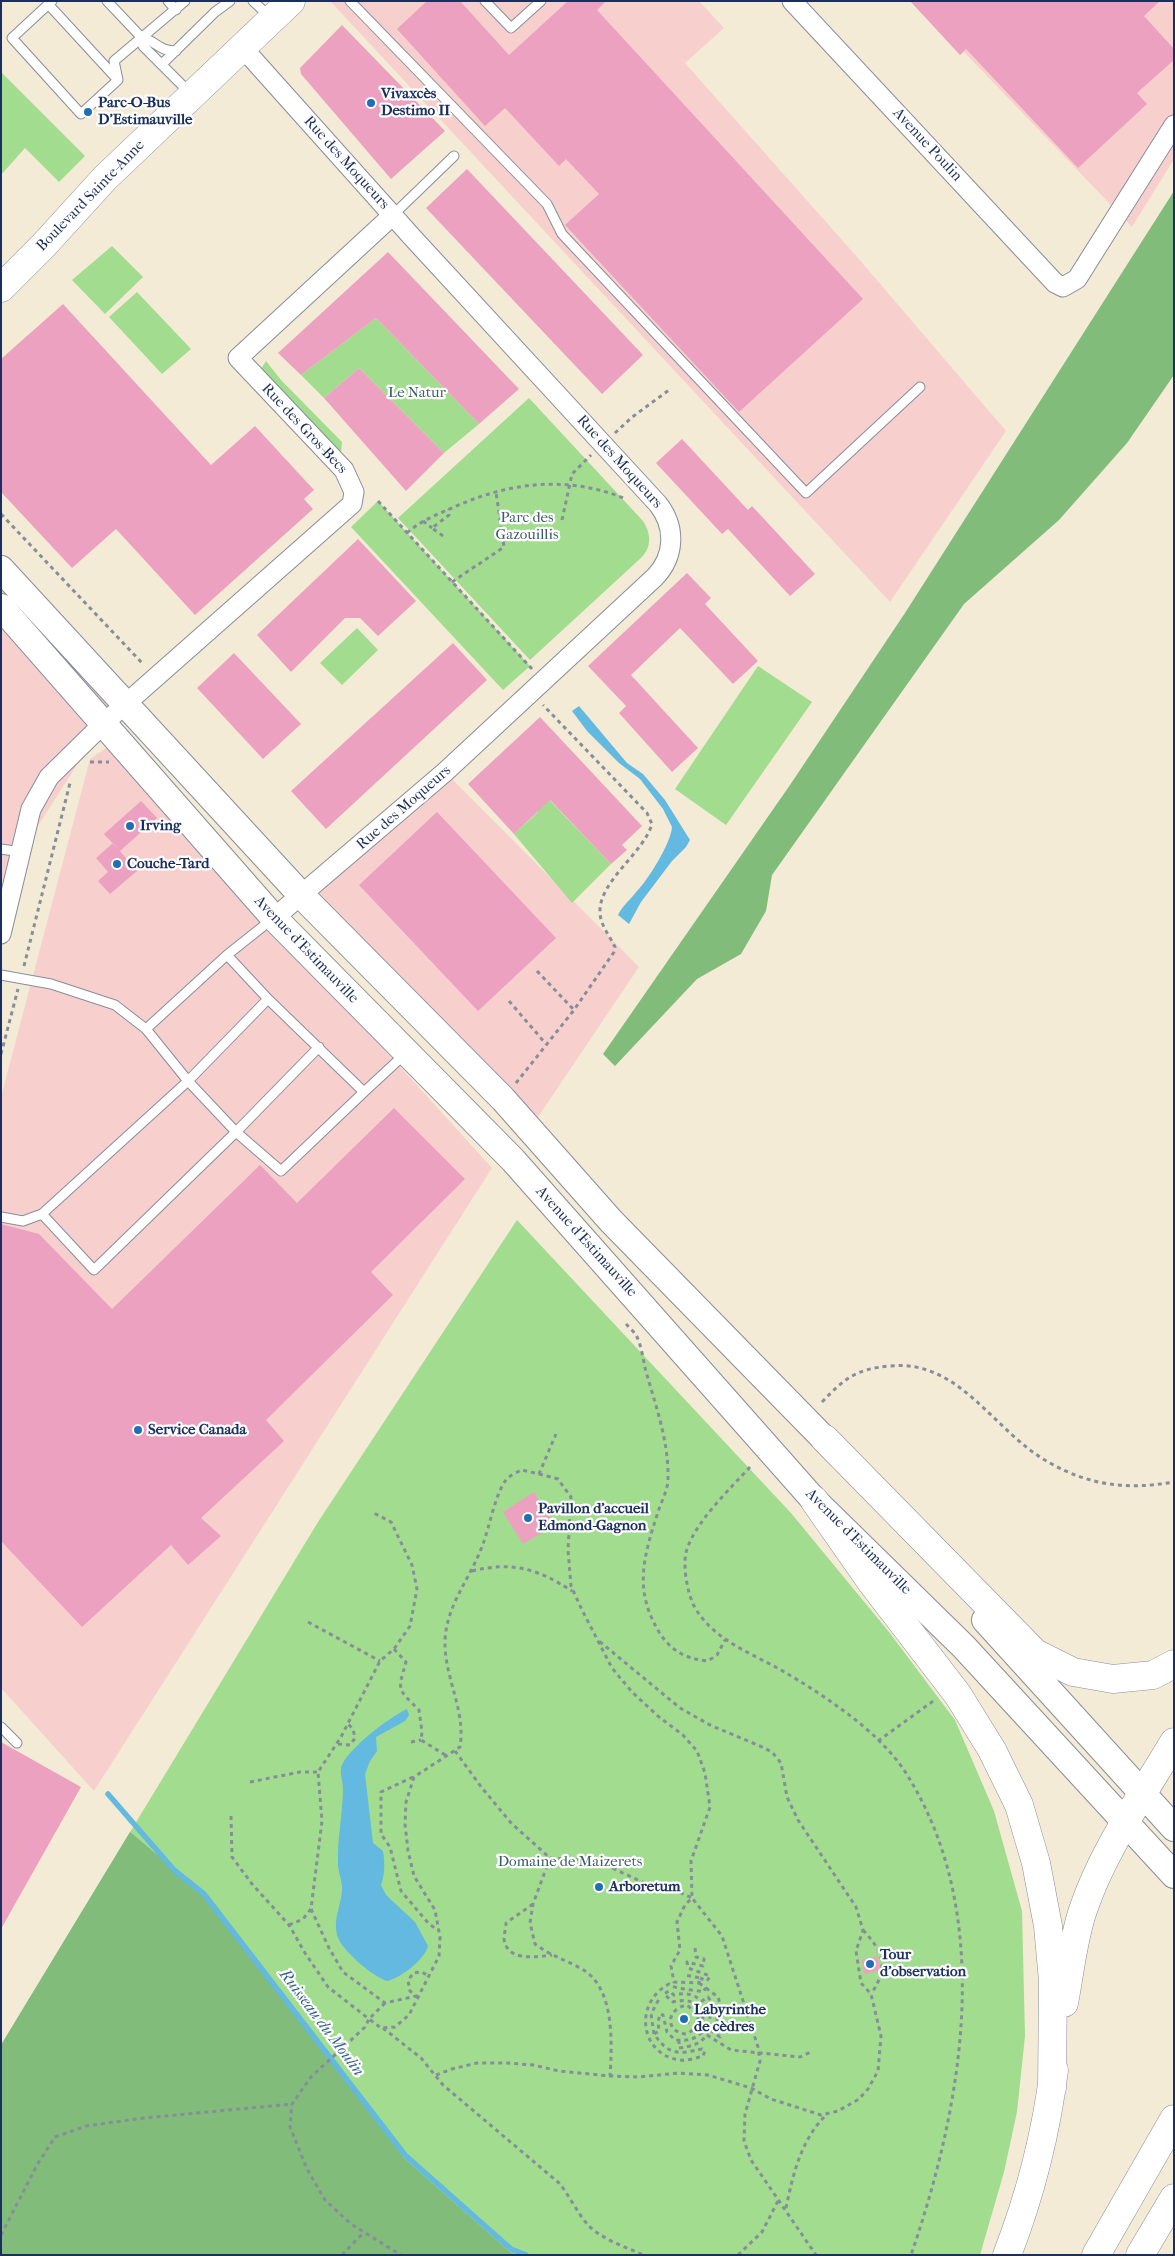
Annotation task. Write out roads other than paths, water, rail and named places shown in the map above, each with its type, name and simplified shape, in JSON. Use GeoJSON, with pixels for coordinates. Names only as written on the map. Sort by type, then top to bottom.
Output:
{"type":"FeatureCollection","features":[{"type":"Feature","properties":{"kind":"main road","name":"Boulevard Sainte-Anne"},"geometry":{"type":"LineString","coordinates":[[1,288],[44,246],[104,178],[242,47],[272,7]]}},
{"type":"Feature","properties":{"kind":"main road"},"geometry":{"type":"LineString","coordinates":[[1,569],[302,896],[503,1099],[611,1221],[1035,1653],[1073,1672],[1113,1679],[1152,1675],[1174,1664]]}},
{"type":"Feature","properties":{"kind":"main road","name":"Avenue d'Estimauville"},"geometry":{"type":"LineString","coordinates":[[1,607],[274,918],[513,1160],[814,1500],[964,1647],[1174,1875]]}},
{"type":"Feature","properties":{"kind":"main road"},"geometry":{"type":"LineString","coordinates":[[825,1439],[1174,1828]]}},
{"type":"Feature","properties":{"kind":"main road"},"geometry":{"type":"LineString","coordinates":[[814,1500],[872,1583],[952,1687],[992,1750],[1019,1805],[1036,1863],[1048,1926],[1053,1981],[1052,2088]]}},
{"type":"Feature","properties":{"kind":"main road"},"geometry":{"type":"LineString","coordinates":[[1008,2255],[1032,2182],[1052,2088],[1072,1955],[1083,1911],[1093,1884],[1126,1822],[1174,1742]]}},
{"type":"Feature","properties":{"kind":"main road"},"geometry":{"type":"LineString","coordinates":[[1096,2255],[1174,2119]]}},
{"type":"Feature","properties":{"kind":"main road"},"geometry":{"type":"LineString","coordinates":[[1140,2255],[1174,2198]]}},
{"type":"Feature","properties":{"kind":"street","name":"Avenue Poulin"},"geometry":{"type":"LineString","coordinates":[[792,1],[1055,283],[1063,287],[1077,279],[1174,125]]}},
{"type":"Feature","properties":{"kind":"street","name":"Rue des Moqueurs"},"geometry":{"type":"LineString","coordinates":[[242,47],[658,504],[669,523],[672,544],[664,565],[655,577],[445,772],[274,918]]}},
{"type":"Feature","properties":{"kind":"street","name":"Rue des Gros-Becs"},"geometry":{"type":"LineString","coordinates":[[1,934],[30,809],[49,777],[104,723],[352,504],[354,492],[344,470],[238,358],[393,215]]}},
{"type":"Feature","properties":{"kind":"lane"},"geometry":{"type":"LineString","coordinates":[[107,1],[142,38],[143,46],[192,95]]}},
{"type":"Feature","properties":{"kind":"lane"},"geometry":{"type":"LineString","coordinates":[[168,1],[176,10]]}},
{"type":"Feature","properties":{"kind":"lane"},"geometry":{"type":"LineString","coordinates":[[118,80],[114,61],[185,1]]}},
{"type":"Feature","properties":{"kind":"lane"},"geometry":{"type":"LineString","coordinates":[[162,64],[215,12],[230,1]]}},
{"type":"Feature","properties":{"kind":"lane"},"geometry":{"type":"LineString","coordinates":[[350,1],[547,204],[562,234],[806,493],[920,387]]}},
{"type":"Feature","properties":{"kind":"lane"},"geometry":{"type":"LineString","coordinates":[[485,1],[511,28],[541,1]]}},
{"type":"Feature","properties":{"kind":"lane"},"geometry":{"type":"LineString","coordinates":[[50,3],[118,80],[81,114],[12,38],[50,3]]}},
{"type":"Feature","properties":{"kind":"lane"},"geometry":{"type":"LineString","coordinates":[[142,38],[150,39],[163,50],[176,51]]}},
{"type":"Feature","properties":{"kind":"lane"},"geometry":{"type":"LineString","coordinates":[[393,215],[454,156]]}},
{"type":"Feature","properties":{"kind":"lane"},"geometry":{"type":"LineString","coordinates":[[1,848],[21,852]]}},
{"type":"Feature","properties":{"kind":"lane"},"geometry":{"type":"LineString","coordinates":[[146,1029],[227,955],[274,918]]}},
{"type":"Feature","properties":{"kind":"lane"},"geometry":{"type":"LineString","coordinates":[[227,955],[364,1092]]}},
{"type":"Feature","properties":{"kind":"lane"},"geometry":{"type":"LineString","coordinates":[[1,975],[51,984],[115,1005],[146,1029],[188,1081],[236,1132],[281,1172],[406,1052]]}},
{"type":"Feature","properties":{"kind":"lane"},"geometry":{"type":"LineString","coordinates":[[1,1217],[23,1221],[42,1214],[188,1081],[268,998]]}},
{"type":"Feature","properties":{"kind":"lane"},"geometry":{"type":"LineString","coordinates":[[42,1214],[94,1270],[236,1132],[319,1047]]}},
{"type":"Feature","properties":{"kind":"lane"},"geometry":{"type":"LineString","coordinates":[[1,1727],[17,1743]]}},
{"type":"Feature","properties":{"kind":"water"},"geometry":{"type":"Polygon","coordinates":[[[579,706],[627,763],[643,774],[665,800],[690,840],[641,902],[629,924],[618,915],[653,870],[668,842],[672,827],[663,809],[640,779],[619,763],[587,731],[572,711],[579,706]]]}},
{"type":"Feature","properties":{"kind":"water"},"geometry":{"type":"Polygon","coordinates":[[[407,1709],[409,1715],[405,1721],[376,1737],[377,1751],[370,1761],[365,1774],[373,1843],[383,1851],[384,1868],[381,1885],[386,1895],[415,1922],[428,1946],[422,1957],[411,1968],[387,1981],[373,1974],[358,1962],[344,1948],[337,1935],[336,1923],[342,1887],[338,1864],[343,1797],[341,1769],[350,1753],[359,1744],[390,1719],[407,1709]]]}},
{"type":"Feature","properties":{"kind":"waterway","name":"Ruisseau du Moulin"},"geometry":{"type":"LineString","coordinates":[[108,1794],[174,1870],[204,1894],[405,2155],[511,2249],[526,2255]]}},
{"type":"Feature","properties":{"kind":"place","name":"Vivaxcès Destimo II"},"geometry":{"type":"Point","coordinates":[371,103]}},
{"type":"Feature","properties":{"kind":"place","name":"Parc-O-Bus D'Estimauville"},"geometry":{"type":"Point","coordinates":[88,112]}},
{"type":"Feature","properties":{"kind":"place","name":"Irving"},"geometry":{"type":"Point","coordinates":[130,826]}},
{"type":"Feature","properties":{"kind":"place","name":"Couche-Tard"},"geometry":{"type":"Point","coordinates":[117,864]}},
{"type":"Feature","properties":{"kind":"place","name":"Service Canada"},"geometry":{"type":"Point","coordinates":[138,1430]}},
{"type":"Feature","properties":{"kind":"place","name":"Pavillon d'accueil Edmond-Gagnon"},"geometry":{"type":"Point","coordinates":[528,1518]}},
{"type":"Feature","properties":{"kind":"place","name":"Arboretum"},"geometry":{"type":"Point","coordinates":[599,1887]}},
{"type":"Feature","properties":{"kind":"place","name":"Tour d'observation"},"geometry":{"type":"Point","coordinates":[870,1964]}},
{"type":"Feature","properties":{"kind":"place","name":"Labyrinthe de cèdres"},"geometry":{"type":"Point","coordinates":[684,2019]}},
{"type":"Feature","properties":{"kind":"park label","name":"Le Natur"},"geometry":{"type":"Point","coordinates":[417,393]}},
{"type":"Feature","properties":{"kind":"park label","name":"Parc des Gazouillis"},"geometry":{"type":"Point","coordinates":[527,526]}},
{"type":"Feature","properties":{"kind":"park label","name":"Domaine de Maizerets"},"geometry":{"type":"Point","coordinates":[570,1862]}}]}
